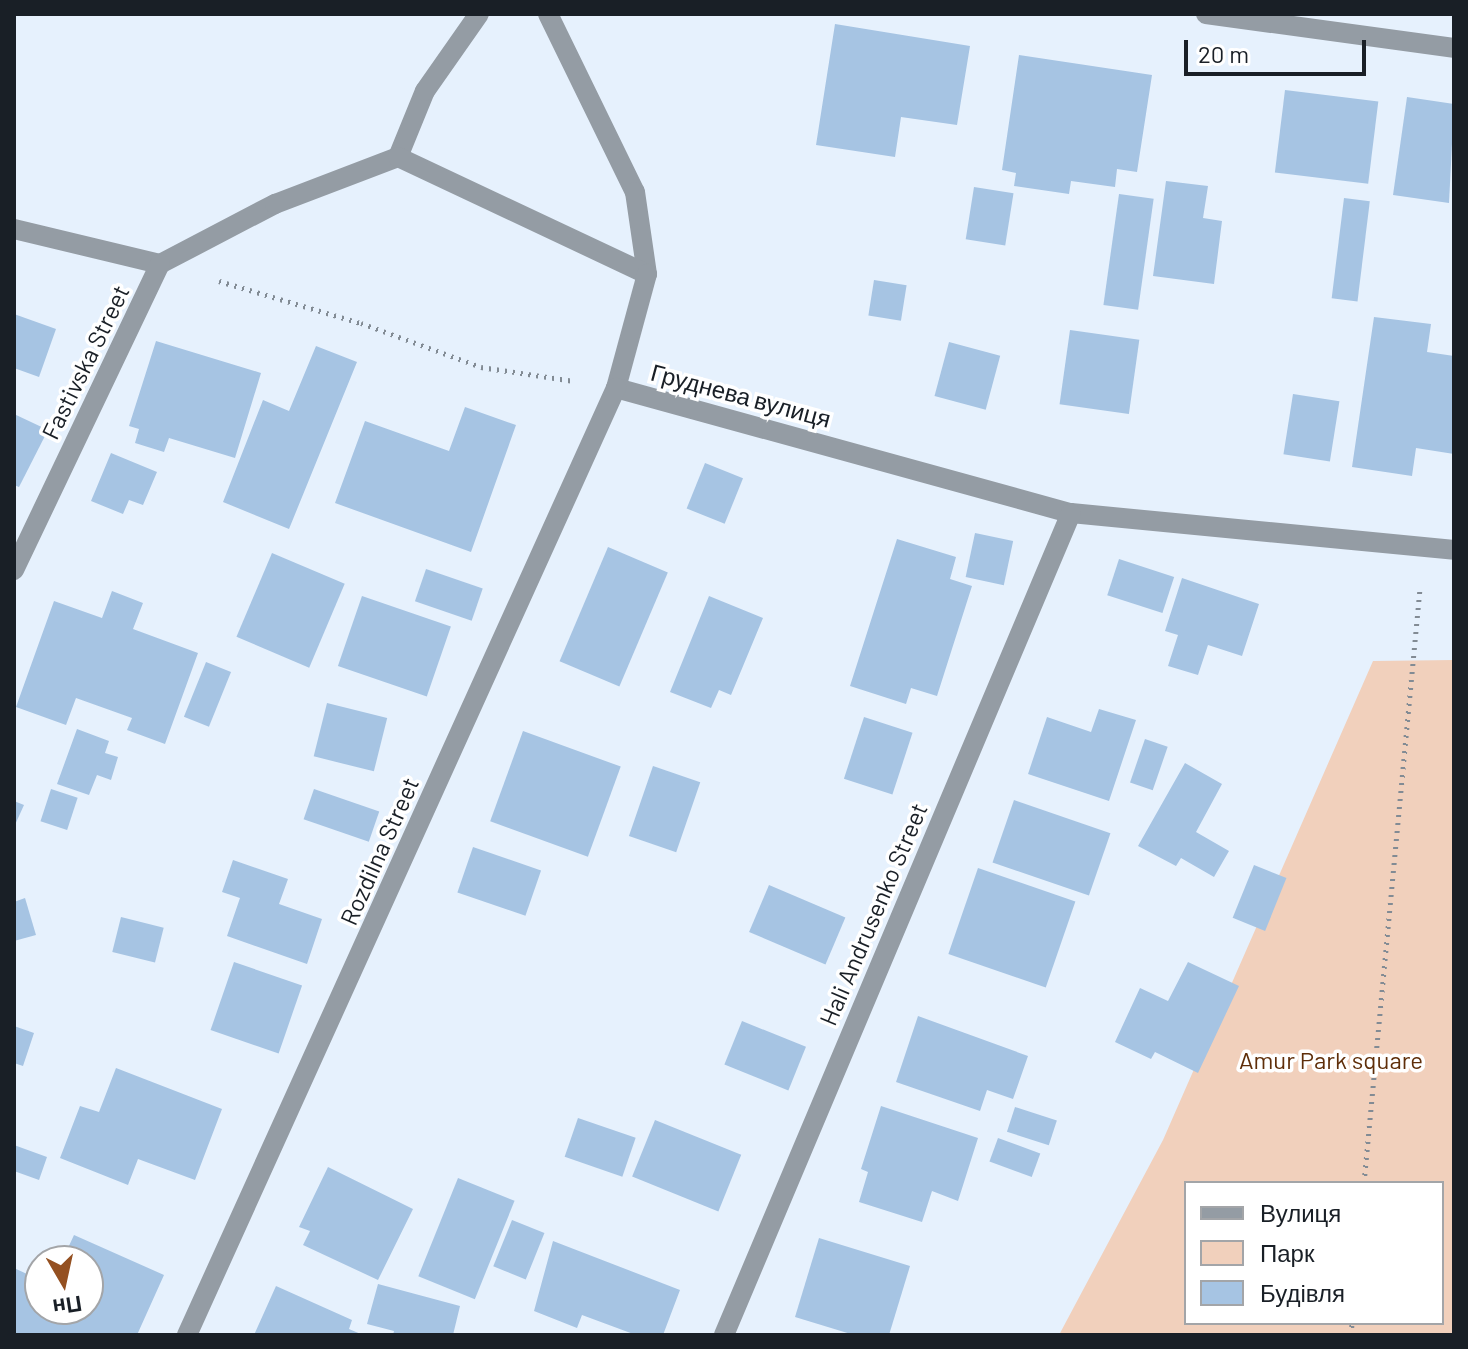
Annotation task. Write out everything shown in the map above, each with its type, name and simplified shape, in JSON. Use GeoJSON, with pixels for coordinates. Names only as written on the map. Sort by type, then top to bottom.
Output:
{"type":"FeatureCollection","features":[{"type":"Feature","properties":{"kind":"street"},"geometry":{"type":"LineString","coordinates":[[398,157],[425,91],[479,14]]}},
{"type":"Feature","properties":{"kind":"street"},"geometry":{"type":"LineString","coordinates":[[548,14],[635,192],[647,274]]}},
{"type":"Feature","properties":{"kind":"street"},"geometry":{"type":"LineString","coordinates":[[1206,14],[1454,48]]}},
{"type":"Feature","properties":{"kind":"street"},"geometry":{"type":"LineString","coordinates":[[14,229],[160,264],[275,204],[398,157],[647,274]]}},
{"type":"Feature","properties":{"kind":"street","name":"Fastivska Street"},"geometry":{"type":"LineString","coordinates":[[14,570],[160,264]]}},
{"type":"Feature","properties":{"kind":"street","name":"Груднева вулиця"},"geometry":{"type":"LineString","coordinates":[[647,274],[616,388],[1071,513],[1454,550]]}},
{"type":"Feature","properties":{"kind":"street","name":"Rozdilna Street"},"geometry":{"type":"LineString","coordinates":[[187,1335],[616,388]]}},
{"type":"Feature","properties":{"kind":"street","name":"Hali Andrusenko Street"},"geometry":{"type":"LineString","coordinates":[[724,1335],[1071,513]]}},
{"type":"Feature","properties":{"kind":"path"},"geometry":{"type":"LineString","coordinates":[[160,264],[361,323],[481,367],[616,388]]}},
{"type":"Feature","properties":{"kind":"path"},"geometry":{"type":"LineString","coordinates":[[1364,1181],[1424,547]]}},
{"type":"Feature","properties":{"kind":"green space","name":"Amur Park square"},"geometry":{"type":"Polygon","coordinates":[[[1454,660],[1454,1335],[1059,1335],[1163,1140],[1373,661],[1454,660]]]}},
{"type":"Feature","properties":{"kind":"building"},"geometry":{"type":"Polygon","coordinates":[[[835,24],[970,46],[957,125],[901,117],[895,157],[816,145],[835,24]]]}},
{"type":"Feature","properties":{"kind":"building"},"geometry":{"type":"Polygon","coordinates":[[[1019,55],[1152,75],[1137,172],[1117,169],[1115,187],[1071,181],[1069,194],[1014,186],[1016,173],[1002,170],[1019,55]]]}},
{"type":"Feature","properties":{"kind":"building"},"geometry":{"type":"Polygon","coordinates":[[[1285,90],[1378,101],[1368,184],[1275,172],[1285,90]]]}},
{"type":"Feature","properties":{"kind":"building"},"geometry":{"type":"Polygon","coordinates":[[[1407,97],[1454,104],[1449,203],[1393,195],[1407,97]]]}},
{"type":"Feature","properties":{"kind":"building"},"geometry":{"type":"Polygon","coordinates":[[[1166,181],[1208,186],[1203,218],[1222,221],[1214,284],[1153,276],[1166,181]]]}},
{"type":"Feature","properties":{"kind":"building"},"geometry":{"type":"Polygon","coordinates":[[[974,187],[1014,193],[1005,246],[966,239],[974,187]]]}},
{"type":"Feature","properties":{"kind":"building"},"geometry":{"type":"Polygon","coordinates":[[[1119,194],[1154,199],[1138,310],[1103,305],[1119,194]]]}},
{"type":"Feature","properties":{"kind":"building"},"geometry":{"type":"Polygon","coordinates":[[[1344,198],[1370,201],[1357,301],[1332,298],[1344,198]]]}},
{"type":"Feature","properties":{"kind":"building"},"geometry":{"type":"Polygon","coordinates":[[[874,280],[907,285],[901,321],[868,316],[874,280]]]}},
{"type":"Feature","properties":{"kind":"building"},"geometry":{"type":"Polygon","coordinates":[[[14,314],[56,329],[39,377],[14,368],[14,314]]]}},
{"type":"Feature","properties":{"kind":"building"},"geometry":{"type":"Polygon","coordinates":[[[1374,317],[1431,324],[1427,352],[1454,356],[1454,454],[1416,448],[1412,476],[1352,467],[1374,317]]]}},
{"type":"Feature","properties":{"kind":"building"},"geometry":{"type":"Polygon","coordinates":[[[1070,330],[1139,340],[1129,414],[1060,404],[1070,330]]]}},
{"type":"Feature","properties":{"kind":"building"},"geometry":{"type":"Polygon","coordinates":[[[156,341],[261,373],[235,458],[169,438],[164,452],[135,443],[139,429],[129,426],[156,341]]]}},
{"type":"Feature","properties":{"kind":"building"},"geometry":{"type":"Polygon","coordinates":[[[949,342],[1000,356],[986,410],[935,396],[949,342]]]}},
{"type":"Feature","properties":{"kind":"building"},"geometry":{"type":"Polygon","coordinates":[[[316,346],[357,362],[289,529],[223,502],[263,400],[289,411],[316,346]]]}},
{"type":"Feature","properties":{"kind":"building"},"geometry":{"type":"Polygon","coordinates":[[[1293,394],[1339,401],[1330,462],[1283,454],[1293,394]]]}},
{"type":"Feature","properties":{"kind":"building"},"geometry":{"type":"Polygon","coordinates":[[[465,407],[516,425],[471,552],[335,503],[365,421],[449,451],[465,407]]]}},
{"type":"Feature","properties":{"kind":"building"},"geometry":{"type":"Polygon","coordinates":[[[14,414],[48,430],[19,487],[14,485],[14,414]]]}},
{"type":"Feature","properties":{"kind":"building"},"geometry":{"type":"Polygon","coordinates":[[[111,453],[157,472],[143,505],[129,500],[123,514],[91,501],[111,453]]]}},
{"type":"Feature","properties":{"kind":"building"},"geometry":{"type":"Polygon","coordinates":[[[705,463],[743,478],[725,524],[687,508],[705,463]]]}},
{"type":"Feature","properties":{"kind":"building"},"geometry":{"type":"Polygon","coordinates":[[[975,533],[1013,541],[1004,585],[966,577],[975,533]]]}},
{"type":"Feature","properties":{"kind":"building"},"geometry":{"type":"Polygon","coordinates":[[[897,539],[956,557],[950,579],[972,586],[937,696],[911,688],[906,704],[850,686],[897,539]]]}},
{"type":"Feature","properties":{"kind":"building"},"geometry":{"type":"Polygon","coordinates":[[[608,547],[668,572],[619,687],[560,661],[608,547]]]}},
{"type":"Feature","properties":{"kind":"building"},"geometry":{"type":"Polygon","coordinates":[[[272,553],[345,584],[309,668],[236,637],[272,553]]]}},
{"type":"Feature","properties":{"kind":"building"},"geometry":{"type":"Polygon","coordinates":[[[1119,559],[1174,577],[1162,613],[1107,595],[1119,559]]]}},
{"type":"Feature","properties":{"kind":"building"},"geometry":{"type":"Polygon","coordinates":[[[426,569],[483,589],[472,621],[415,601],[426,569]]]}},
{"type":"Feature","properties":{"kind":"building"},"geometry":{"type":"Polygon","coordinates":[[[1182,578],[1259,604],[1242,656],[1208,645],[1198,675],[1168,666],[1178,635],[1165,631],[1182,578]]]}},
{"type":"Feature","properties":{"kind":"building"},"geometry":{"type":"Polygon","coordinates":[[[112,591],[143,603],[133,629],[198,653],[165,744],[127,730],[132,718],[76,698],[66,725],[16,707],[54,601],[102,618],[112,591]]]}},
{"type":"Feature","properties":{"kind":"building"},"geometry":{"type":"Polygon","coordinates":[[[362,596],[451,627],[427,697],[338,666],[362,596]]]}},
{"type":"Feature","properties":{"kind":"building"},"geometry":{"type":"Polygon","coordinates":[[[709,596],[763,618],[731,695],[719,690],[711,708],[670,692],[709,596]]]}},
{"type":"Feature","properties":{"kind":"building"},"geometry":{"type":"Polygon","coordinates":[[[206,662],[231,672],[209,727],[184,717],[206,662]]]}},
{"type":"Feature","properties":{"kind":"building"},"geometry":{"type":"Polygon","coordinates":[[[327,703],[387,718],[374,771],[314,756],[327,703]]]}},
{"type":"Feature","properties":{"kind":"building"},"geometry":{"type":"Polygon","coordinates":[[[1099,709],[1136,720],[1109,801],[1028,774],[1047,717],[1091,732],[1099,709]]]}},
{"type":"Feature","properties":{"kind":"building"},"geometry":{"type":"Polygon","coordinates":[[[864,717],[913,733],[892,795],[844,779],[864,717]]]}},
{"type":"Feature","properties":{"kind":"building"},"geometry":{"type":"Polygon","coordinates":[[[77,729],[109,741],[105,753],[118,757],[111,780],[97,775],[89,795],[57,784],[77,729]]]}},
{"type":"Feature","properties":{"kind":"building"},"geometry":{"type":"Polygon","coordinates":[[[523,731],[621,767],[588,857],[490,821],[523,731]]]}},
{"type":"Feature","properties":{"kind":"building"},"geometry":{"type":"Polygon","coordinates":[[[1145,739],[1168,747],[1153,790],[1130,782],[1145,739]]]}},
{"type":"Feature","properties":{"kind":"building"},"geometry":{"type":"Polygon","coordinates":[[[1185,763],[1222,784],[1196,832],[1229,851],[1214,877],[1181,858],[1176,866],[1138,846],[1185,763]]]}},
{"type":"Feature","properties":{"kind":"building"},"geometry":{"type":"Polygon","coordinates":[[[653,766],[700,782],[676,852],[629,836],[653,766]]]}},
{"type":"Feature","properties":{"kind":"building"},"geometry":{"type":"Polygon","coordinates":[[[51,789],[78,798],[67,830],[40,821],[51,789]]]}},
{"type":"Feature","properties":{"kind":"building"},"geometry":{"type":"Polygon","coordinates":[[[314,789],[379,811],[369,842],[304,819],[314,789]]]}},
{"type":"Feature","properties":{"kind":"building"},"geometry":{"type":"Polygon","coordinates":[[[1014,800],[1110,833],[1089,896],[993,862],[1014,800]]]}},
{"type":"Feature","properties":{"kind":"building"},"geometry":{"type":"Polygon","coordinates":[[[14,801],[24,805],[14,827],[14,801]]]}},
{"type":"Feature","properties":{"kind":"building"},"geometry":{"type":"Polygon","coordinates":[[[473,847],[541,870],[525,916],[457,892],[473,847]]]}},
{"type":"Feature","properties":{"kind":"building"},"geometry":{"type":"Polygon","coordinates":[[[233,860],[288,879],[279,904],[322,919],[307,964],[227,936],[240,898],[222,892],[233,860]]]}},
{"type":"Feature","properties":{"kind":"building"},"geometry":{"type":"Polygon","coordinates":[[[1254,865],[1286,878],[1265,931],[1233,918],[1254,865]]]}},
{"type":"Feature","properties":{"kind":"building"},"geometry":{"type":"Polygon","coordinates":[[[978,868],[1075,902],[1046,988],[948,954],[978,868]]]}},
{"type":"Feature","properties":{"kind":"building"},"geometry":{"type":"Polygon","coordinates":[[[769,885],[845,917],[825,964],[749,932],[769,885]]]}},
{"type":"Feature","properties":{"kind":"building"},"geometry":{"type":"Polygon","coordinates":[[[25,898],[36,935],[14,941],[14,902],[25,898]]]}},
{"type":"Feature","properties":{"kind":"building"},"geometry":{"type":"Polygon","coordinates":[[[121,917],[164,928],[155,963],[112,952],[121,917]]]}},
{"type":"Feature","properties":{"kind":"building"},"geometry":{"type":"Polygon","coordinates":[[[234,962],[302,985],[279,1054],[211,1030],[234,962]]]}},
{"type":"Feature","properties":{"kind":"building"},"geometry":{"type":"Polygon","coordinates":[[[1188,962],[1239,986],[1198,1073],[1155,1052],[1151,1059],[1115,1042],[1140,988],[1168,1001],[1188,962]]]}},
{"type":"Feature","properties":{"kind":"building"},"geometry":{"type":"Polygon","coordinates":[[[918,1016],[1028,1056],[1013,1099],[987,1090],[980,1111],[896,1082],[918,1016]]]}},
{"type":"Feature","properties":{"kind":"building"},"geometry":{"type":"Polygon","coordinates":[[[742,1021],[806,1047],[788,1090],[724,1065],[742,1021]]]}},
{"type":"Feature","properties":{"kind":"building"},"geometry":{"type":"Polygon","coordinates":[[[14,1026],[34,1033],[23,1066],[14,1063],[14,1026]]]}},
{"type":"Feature","properties":{"kind":"building"},"geometry":{"type":"Polygon","coordinates":[[[116,1068],[222,1109],[195,1180],[138,1159],[128,1185],[60,1158],[80,1106],[99,1112],[116,1068]]]}},
{"type":"Feature","properties":{"kind":"building"},"geometry":{"type":"Polygon","coordinates":[[[881,1106],[978,1138],[958,1201],[932,1191],[922,1222],[859,1202],[868,1172],[861,1169],[881,1106]]]}},
{"type":"Feature","properties":{"kind":"building"},"geometry":{"type":"Polygon","coordinates":[[[1015,1107],[1057,1121],[1049,1145],[1007,1132],[1015,1107]]]}},
{"type":"Feature","properties":{"kind":"building"},"geometry":{"type":"Polygon","coordinates":[[[578,1118],[636,1138],[622,1177],[565,1157],[578,1118]]]}},
{"type":"Feature","properties":{"kind":"building"},"geometry":{"type":"Polygon","coordinates":[[[655,1120],[741,1155],[718,1211],[632,1177],[655,1120]]]}},
{"type":"Feature","properties":{"kind":"building"},"geometry":{"type":"Polygon","coordinates":[[[998,1138],[1040,1153],[1032,1177],[989,1161],[998,1138]]]}},
{"type":"Feature","properties":{"kind":"building"},"geometry":{"type":"Polygon","coordinates":[[[14,1145],[47,1157],[39,1180],[14,1171],[14,1145]]]}},
{"type":"Feature","properties":{"kind":"building"},"geometry":{"type":"Polygon","coordinates":[[[328,1167],[413,1209],[378,1280],[303,1245],[310,1231],[299,1227],[328,1167]]]}},
{"type":"Feature","properties":{"kind":"building"},"geometry":{"type":"Polygon","coordinates":[[[458,1178],[515,1201],[475,1299],[418,1276],[458,1178]]]}},
{"type":"Feature","properties":{"kind":"building"},"geometry":{"type":"Polygon","coordinates":[[[512,1220],[544,1233],[526,1279],[493,1266],[512,1220]]]}},
{"type":"Feature","properties":{"kind":"building"},"geometry":{"type":"Polygon","coordinates":[[[74,1235],[96,1245],[69,1245],[74,1235]]]}},
{"type":"Feature","properties":{"kind":"building"},"geometry":{"type":"Polygon","coordinates":[[[819,1238],[910,1266],[889,1335],[854,1335],[795,1317],[819,1238]]]}},
{"type":"Feature","properties":{"kind":"building"},"geometry":{"type":"Polygon","coordinates":[[[553,1241],[680,1290],[663,1335],[636,1335],[582,1315],[577,1328],[534,1311],[553,1241]]]}},
{"type":"Feature","properties":{"kind":"building"},"geometry":{"type":"Polygon","coordinates":[[[104,1248],[164,1275],[137,1335],[14,1335],[14,1268],[24,1273],[24,1325],[104,1325],[104,1248]]]}},
{"type":"Feature","properties":{"kind":"building"},"geometry":{"type":"Polygon","coordinates":[[[378,1284],[460,1306],[453,1335],[393,1335],[394,1331],[367,1324],[378,1284]]]}},
{"type":"Feature","properties":{"kind":"building"},"geometry":{"type":"Polygon","coordinates":[[[276,1286],[352,1320],[349,1329],[363,1335],[254,1335],[276,1286]]]}}]}
